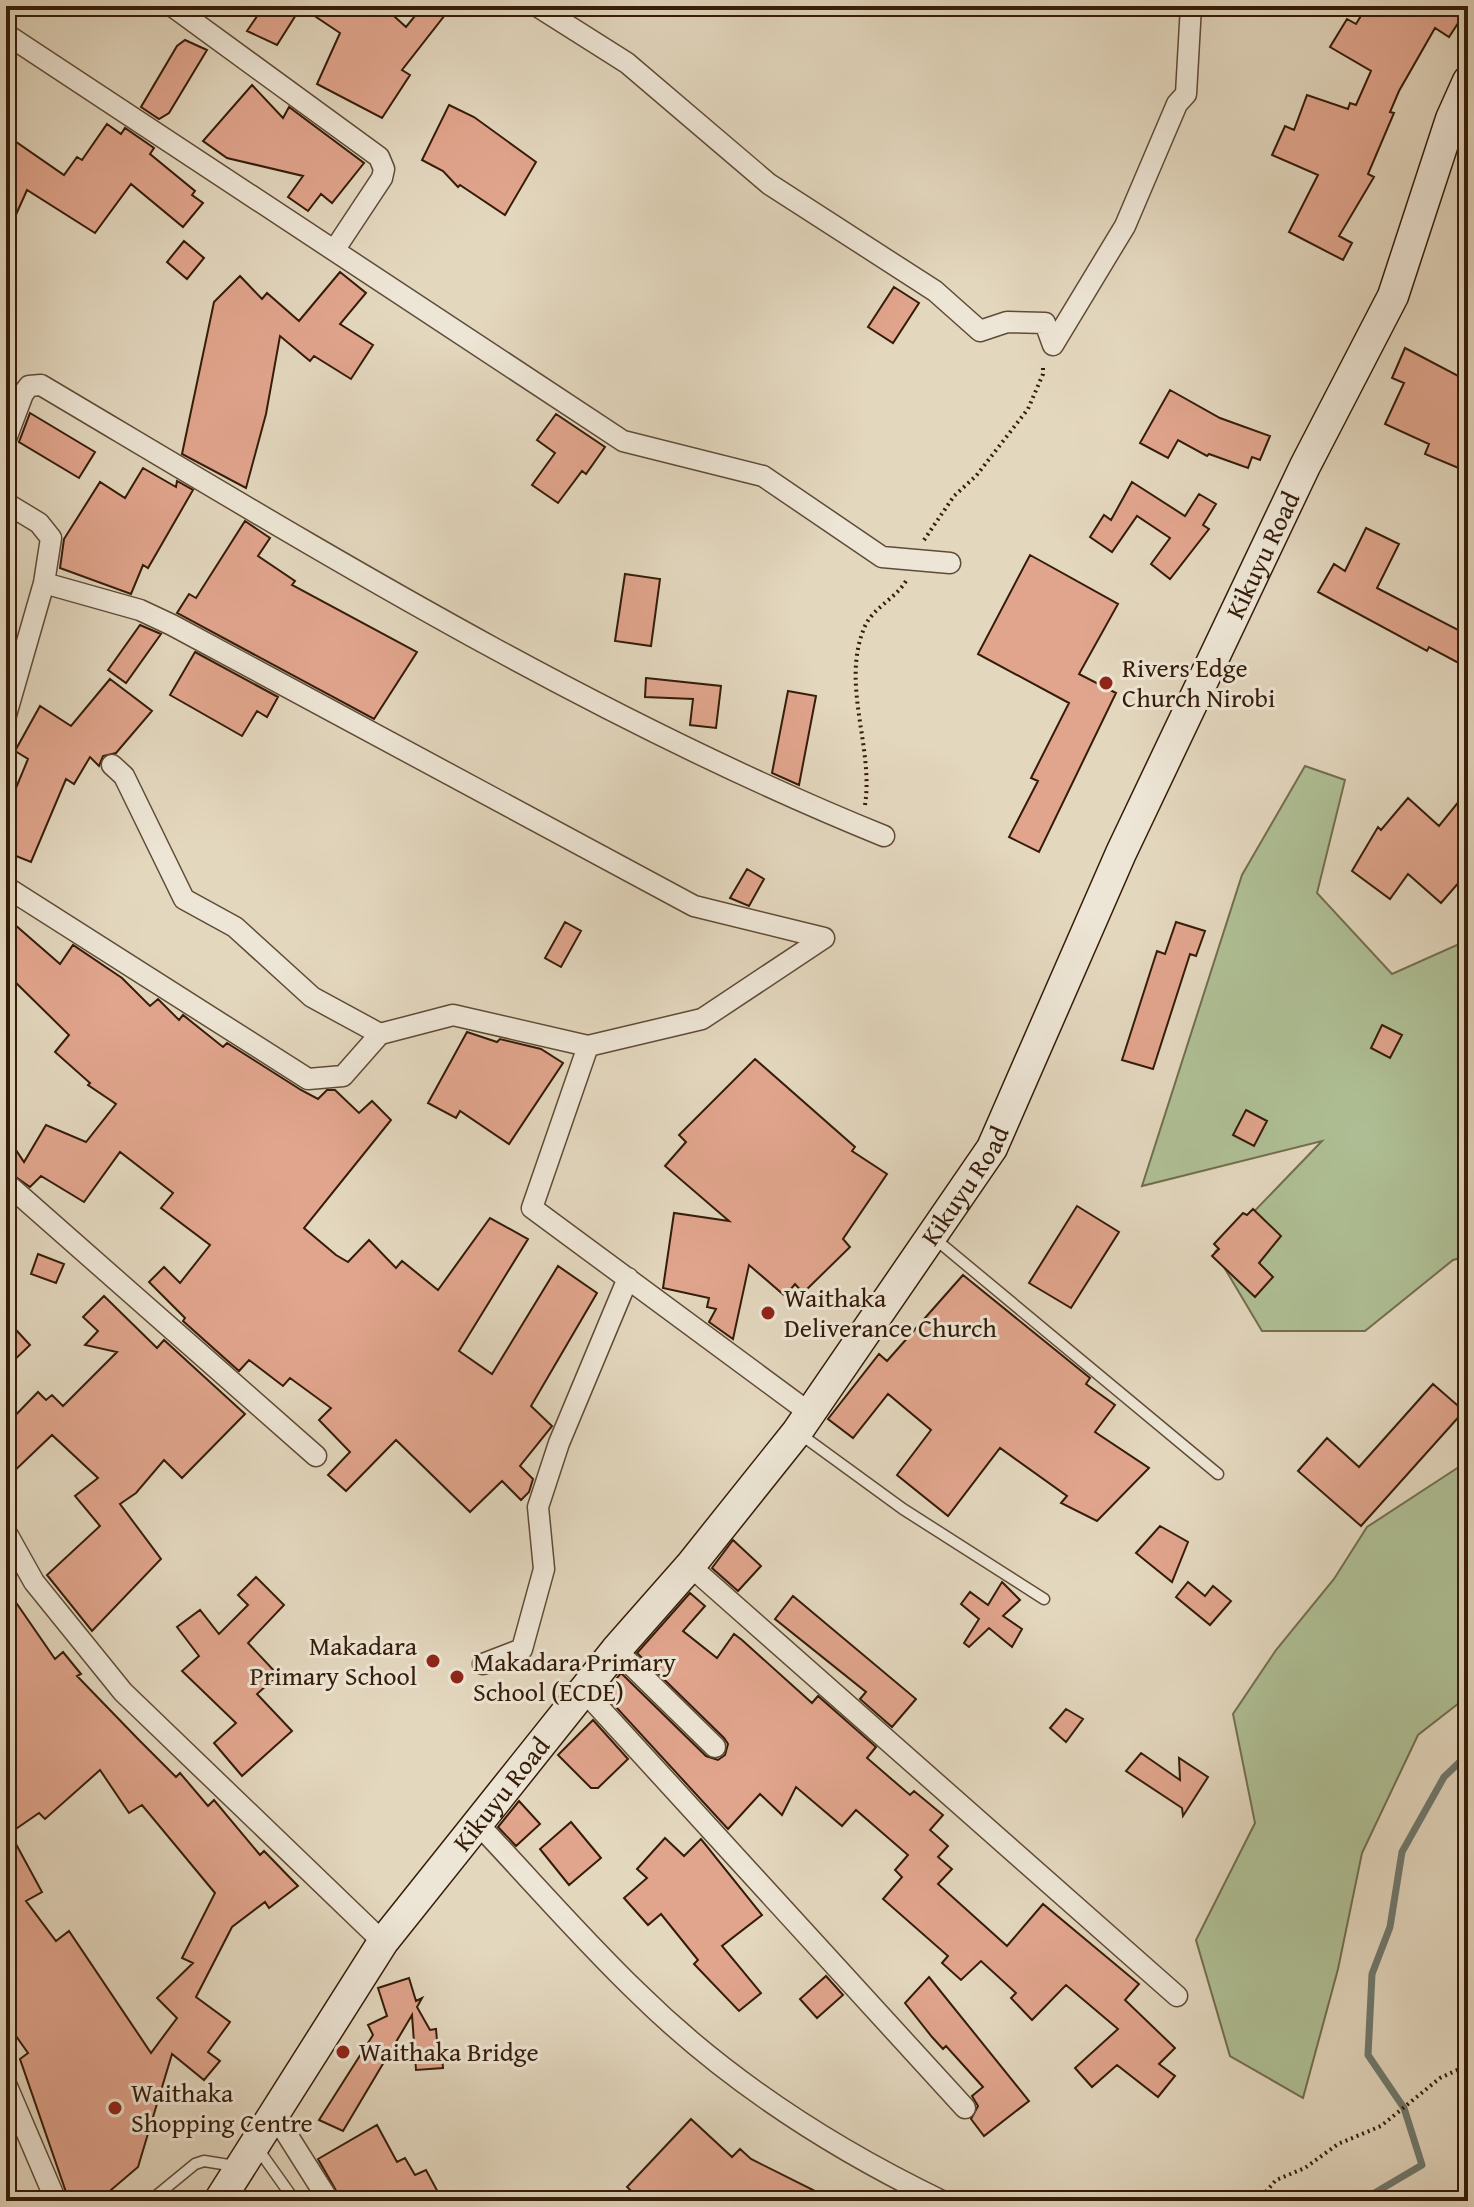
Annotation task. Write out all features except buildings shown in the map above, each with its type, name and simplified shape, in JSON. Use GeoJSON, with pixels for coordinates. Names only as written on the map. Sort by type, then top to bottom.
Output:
{"type":"FeatureCollection","features":[{"type":"Feature","properties":{"kind":"main road","name":"Kikuyu Road"},"geometry":{"type":"LineString","coordinates":[[219,2201],[383,1942],[616,1650],[690,1566],[804,1423],[992,1148],[1121,853],[1305,466],[1393,296],[1460,124],[1468,81]]}},
{"type":"Feature","properties":{"kind":"street"},"geometry":{"type":"LineString","coordinates":[[172,6],[379,157],[384,169],[382,178],[335,249]]}},
{"type":"Feature","properties":{"kind":"street"},"geometry":{"type":"LineString","coordinates":[[537,6],[627,63],[769,184],[935,291],[980,331],[1007,322],[1045,323],[1053,345],[1125,226],[1177,104],[1186,94],[1190,78],[1191,6]]}},
{"type":"Feature","properties":{"kind":"street"},"geometry":{"type":"LineString","coordinates":[[6,34],[623,441],[763,476],[882,557],[950,563]]}},
{"type":"Feature","properties":{"kind":"street"},"geometry":{"type":"LineString","coordinates":[[6,439],[23,394],[29,386],[41,385],[447,626],[772,791],[884,836]]}},
{"type":"Feature","properties":{"kind":"street"},"geometry":{"type":"LineString","coordinates":[[6,503],[39,523],[51,538],[44,583],[6,715]]}},
{"type":"Feature","properties":{"kind":"street"},"geometry":{"type":"LineString","coordinates":[[6,887],[308,1079],[343,1076],[380,1034],[453,1015],[588,1046],[702,1019],[824,938],[694,906],[172,625],[140,610],[44,583]]}},
{"type":"Feature","properties":{"kind":"street"},"geometry":{"type":"LineString","coordinates":[[112,765],[124,776],[184,899],[235,927],[312,997],[380,1034]]}},
{"type":"Feature","properties":{"kind":"street"},"geometry":{"type":"LineString","coordinates":[[588,1046],[532,1208],[628,1278],[804,1423]]}},
{"type":"Feature","properties":{"kind":"street"},"geometry":{"type":"LineString","coordinates":[[6,1183],[316,1456]]}},
{"type":"Feature","properties":{"kind":"street"},"geometry":{"type":"LineString","coordinates":[[483,1664],[522,1649],[544,1569],[538,1507],[559,1443],[628,1278]]}},
{"type":"Feature","properties":{"kind":"street"},"geometry":{"type":"LineString","coordinates":[[6,1532],[34,1582],[123,1692],[383,1942]]}},
{"type":"Feature","properties":{"kind":"street"},"geometry":{"type":"LineString","coordinates":[[690,1566],[1177,1996]]}},
{"type":"Feature","properties":{"kind":"street"},"geometry":{"type":"LineString","coordinates":[[616,1650],[715,1747]]}},
{"type":"Feature","properties":{"kind":"street"},"geometry":{"type":"LineString","coordinates":[[584,1691],[965,2108]]}},
{"type":"Feature","properties":{"kind":"street"},"geometry":{"type":"LineString","coordinates":[[478,1824],[638,1993],[717,2062],[789,2117],[877,2169],[942,2201]]}},
{"type":"Feature","properties":{"kind":"street"},"geometry":{"type":"LineString","coordinates":[[6,2084],[56,2201]]}},
{"type":"Feature","properties":{"kind":"street"},"geometry":{"type":"LineString","coordinates":[[274,2114],[329,2201]]}},
{"type":"Feature","properties":{"kind":"lane"},"geometry":{"type":"LineString","coordinates":[[932,1237],[1218,1474]]}},
{"type":"Feature","properties":{"kind":"lane"},"geometry":{"type":"LineString","coordinates":[[804,1423],[903,1509],[1044,1599]]}},
{"type":"Feature","properties":{"kind":"lane"},"geometry":{"type":"LineString","coordinates":[[150,2201],[195,2164],[248,2155],[295,2201]]}},
{"type":"Feature","properties":{"kind":"path"},"geometry":{"type":"LineString","coordinates":[[1258,2201],[1276,2180],[1305,2168],[1338,2144],[1381,2126],[1440,2078],[1468,2065]]}},
{"type":"Feature","properties":{"kind":"green space"},"geometry":{"type":"Polygon","coordinates":[[[1305,766],[1345,780],[1317,893],[1392,974],[1468,940],[1468,1256],[1453,1260],[1365,1331],[1262,1331],[1215,1252],[1322,1141],[1142,1186],[1242,875],[1305,766]]]}},
{"type":"Feature","properties":{"kind":"green space"},"geometry":{"type":"Polygon","coordinates":[[[1468,1461],[1468,1696],[1418,1735],[1362,1853],[1338,1969],[1303,2098],[1230,2056],[1196,1940],[1255,1823],[1233,1714],[1276,1650],[1334,1579],[1367,1527],[1468,1461]]]}},
{"type":"Feature","properties":{"kind":"waterway"},"geometry":{"type":"LineString","coordinates":[[1361,2201],[1422,2165],[1404,2108],[1368,2055],[1372,1974],[1390,1927],[1402,1852],[1444,1777],[1468,1754]]}},
{"type":"Feature","properties":{"kind":"place","name":"Rivers Edge Church Nirobi"},"geometry":{"type":"Point","coordinates":[1106,683]}},
{"type":"Feature","properties":{"kind":"place","name":"Waithaka Deliverance Church"},"geometry":{"type":"Point","coordinates":[768,1313]}},
{"type":"Feature","properties":{"kind":"place","name":"Makadara Primary School"},"geometry":{"type":"Point","coordinates":[433,1661]}},
{"type":"Feature","properties":{"kind":"place","name":"Makadara Primary School (ECDE)"},"geometry":{"type":"Point","coordinates":[457,1677]}},
{"type":"Feature","properties":{"kind":"place","name":"Waithaka Bridge"},"geometry":{"type":"Point","coordinates":[343,2052]}},
{"type":"Feature","properties":{"kind":"place","name":"Waithaka Shopping Centre"},"geometry":{"type":"Point","coordinates":[115,2108]}}]}
